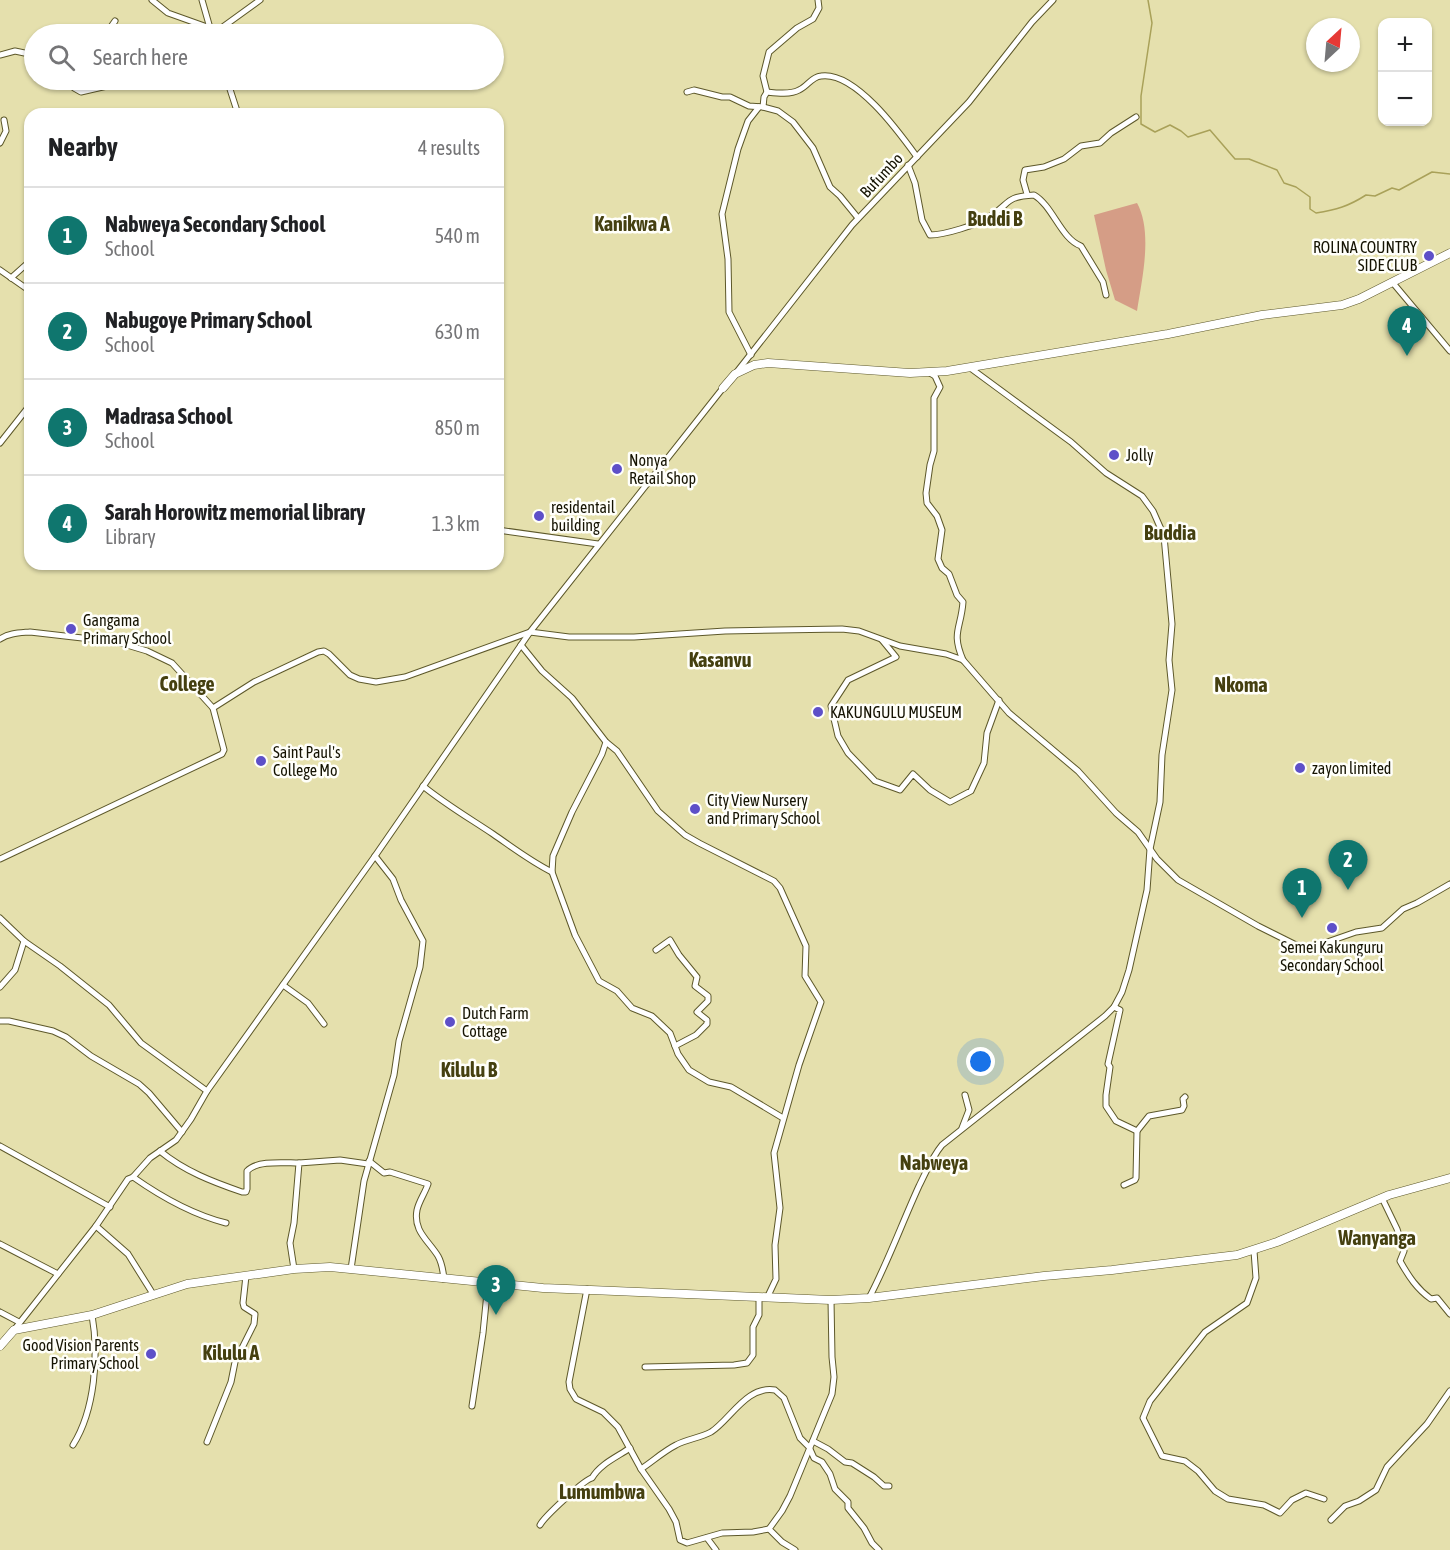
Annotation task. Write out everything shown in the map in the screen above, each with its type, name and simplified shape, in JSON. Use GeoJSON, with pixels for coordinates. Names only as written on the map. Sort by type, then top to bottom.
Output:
{"type":"FeatureCollection","features":[{"type":"Feature","properties":{"kind":"street"},"geometry":{"type":"LineString","coordinates":[[152,0],[168,13],[193,24]]}},
{"type":"Feature","properties":{"kind":"street"},"geometry":{"type":"LineString","coordinates":[[202,0],[210,24]]}},
{"type":"Feature","properties":{"kind":"street"},"geometry":{"type":"LineString","coordinates":[[224,24],[260,0]]}},
{"type":"Feature","properties":{"kind":"street"},"geometry":{"type":"LineString","coordinates":[[751,355],[729,312],[728,259],[722,214],[738,149],[748,121],[761,107],[767,92],[763,76],[769,52],[797,28],[813,19],[819,8],[818,0]]}},
{"type":"Feature","properties":{"kind":"street","name":"Bufumbo"},"geometry":{"type":"LineString","coordinates":[[735,374],[858,218],[969,102],[1032,22],[1053,0]]}},
{"type":"Feature","properties":{"kind":"street"},"geometry":{"type":"LineString","coordinates":[[0,55],[15,51],[24,53]]}},
{"type":"Feature","properties":{"kind":"street"},"geometry":{"type":"LineString","coordinates":[[767,92],[800,90],[814,77],[824,75],[847,82],[880,109],[917,156]]}},
{"type":"Feature","properties":{"kind":"street"},"geometry":{"type":"LineString","coordinates":[[230,90],[236,108]]}},
{"type":"Feature","properties":{"kind":"street"},"geometry":{"type":"LineString","coordinates":[[687,92],[694,90],[730,97],[749,106],[778,111],[794,122],[813,148],[830,187],[858,218]]}},
{"type":"Feature","properties":{"kind":"street"},"geometry":{"type":"LineString","coordinates":[[1027,194],[1023,180],[1025,170],[1044,167],[1064,159],[1081,146],[1100,143],[1136,117]]}},
{"type":"Feature","properties":{"kind":"street"},"geometry":{"type":"LineString","coordinates":[[0,143],[6,131],[4,120]]}},
{"type":"Feature","properties":{"kind":"street"},"geometry":{"type":"LineString","coordinates":[[909,165],[922,220],[930,235],[983,221],[992,216],[1009,199],[1027,194],[1036,196],[1046,204],[1059,226],[1075,244],[1081,246],[1102,282],[1106,295]]}},
{"type":"Feature","properties":{"kind":"street"},"geometry":{"type":"LineString","coordinates":[[0,1346],[96,1226],[125,1183],[142,1165],[173,1143],[182,1132],[207,1091],[375,856],[530,632],[735,374],[754,365],[768,363],[910,374],[969,368],[1168,334],[1262,315],[1342,305],[1393,283],[1450,253]]}},
{"type":"Feature","properties":{"kind":"street"},"geometry":{"type":"LineString","coordinates":[[11,278],[24,266]]}},
{"type":"Feature","properties":{"kind":"street"},"geometry":{"type":"LineString","coordinates":[[0,279],[2,271],[24,287]]}},
{"type":"Feature","properties":{"kind":"street"},"geometry":{"type":"LineString","coordinates":[[1393,283],[1450,351]]}},
{"type":"Feature","properties":{"kind":"street"},"geometry":{"type":"LineString","coordinates":[[868,1298],[894,1244],[904,1217],[934,1156],[942,1145],[1114,1007],[1125,987],[1147,890],[1150,849],[1158,813],[1162,755],[1172,690],[1169,660],[1172,624],[1164,536],[1153,511],[1142,496],[1106,473],[1066,439],[969,368]]}},
{"type":"Feature","properties":{"kind":"street"},"geometry":{"type":"LineString","coordinates":[[928,372],[935,376],[940,387],[934,398],[934,450],[926,493],[927,503],[937,516],[942,530],[939,563],[949,574],[957,595],[963,602],[956,631],[956,644],[963,660],[1018,721],[1078,771],[1116,813],[1138,832],[1178,880],[1287,941],[1308,948],[1356,932],[1382,928],[1403,909],[1450,884]]}},
{"type":"Feature","properties":{"kind":"street"},"geometry":{"type":"LineString","coordinates":[[0,443],[24,413]]}},
{"type":"Feature","properties":{"kind":"street"},"geometry":{"type":"LineString","coordinates":[[504,531],[598,544]]}},
{"type":"Feature","properties":{"kind":"street"},"geometry":{"type":"LineString","coordinates":[[213,708],[254,682],[318,652],[324,651],[329,654],[350,675],[376,682],[405,677],[530,632],[569,637],[623,637],[725,631],[842,629],[859,631],[910,649],[946,654],[963,660]]}},
{"type":"Feature","properties":{"kind":"street"},"geometry":{"type":"LineString","coordinates":[[0,639],[17,633],[30,632],[126,644],[172,663],[213,708],[224,750],[222,754],[0,859]]}},
{"type":"Feature","properties":{"kind":"street"},"geometry":{"type":"LineString","coordinates":[[881,639],[896,657],[849,680],[831,706],[838,736],[848,753],[875,781],[900,790],[913,774],[930,790],[950,802],[971,791],[984,763],[987,733],[999,700]]}},
{"type":"Feature","properties":{"kind":"street"},"geometry":{"type":"LineString","coordinates":[[946,654],[956,644]]}},
{"type":"Feature","properties":{"kind":"street"},"geometry":{"type":"LineString","coordinates":[[521,645],[542,671],[572,698],[606,742],[624,760],[658,811],[685,835],[703,846],[774,881],[784,893],[806,946],[805,976],[821,1002],[783,1118],[774,1153],[780,1198],[774,1245],[776,1279],[763,1298],[753,1327],[753,1355],[747,1363],[735,1365],[669,1366],[650,1369],[645,1367]]}},
{"type":"Feature","properties":{"kind":"street"},"geometry":{"type":"LineString","coordinates":[[606,742],[553,856],[552,872],[575,935],[599,981],[617,991],[632,1008],[652,1016],[670,1033],[678,1054],[689,1070],[709,1082],[731,1087],[783,1118]]}},
{"type":"Feature","properties":{"kind":"street"},"geometry":{"type":"LineString","coordinates":[[423,786],[441,801],[504,841],[533,863],[552,872]]}},
{"type":"Feature","properties":{"kind":"street"},"geometry":{"type":"LineString","coordinates":[[351,1269],[358,1213],[369,1162],[394,1075],[399,1041],[420,967],[423,941],[401,900],[393,879],[375,856]]}},
{"type":"Feature","properties":{"kind":"street"},"geometry":{"type":"LineString","coordinates":[[1150,862],[1164,866]]}},
{"type":"Feature","properties":{"kind":"street"},"geometry":{"type":"LineString","coordinates":[[0,918],[24,942],[109,1005],[141,1043],[207,1091]]}},
{"type":"Feature","properties":{"kind":"street"},"geometry":{"type":"LineString","coordinates":[[656,950],[670,940],[697,977],[695,986],[708,996],[708,1001],[697,1012],[707,1024],[689,1039],[675,1046]]}},
{"type":"Feature","properties":{"kind":"street"},"geometry":{"type":"LineString","coordinates":[[0,987],[15,970],[24,942]]}},
{"type":"Feature","properties":{"kind":"street"},"geometry":{"type":"LineString","coordinates":[[284,985],[308,1003],[324,1024]]}},
{"type":"Feature","properties":{"kind":"street"},"geometry":{"type":"LineString","coordinates":[[1114,1007],[1120,1010],[1108,1064],[1110,1067],[1106,1103],[1114,1119],[1137,1131]]}},
{"type":"Feature","properties":{"kind":"street"},"geometry":{"type":"LineString","coordinates":[[0,1022],[20,1023],[53,1031],[66,1037],[91,1056],[139,1084],[182,1132]]}},
{"type":"Feature","properties":{"kind":"street"},"geometry":{"type":"LineString","coordinates":[[962,1130],[969,1110],[965,1095]]}},
{"type":"Feature","properties":{"kind":"street"},"geometry":{"type":"LineString","coordinates":[[1124,1185],[1136,1178],[1137,1131],[1149,1116],[1182,1110],[1185,1096]]}},
{"type":"Feature","properties":{"kind":"street"},"geometry":{"type":"LineString","coordinates":[[0,1146],[110,1207]]}},
{"type":"Feature","properties":{"kind":"street"},"geometry":{"type":"LineString","coordinates":[[160,1151],[182,1167],[213,1182],[242,1192],[246,1192],[247,1171],[252,1167],[267,1164],[340,1160],[369,1162],[384,1173],[428,1184],[418,1207],[417,1225],[419,1232],[442,1264],[444,1279]]}},
{"type":"Feature","properties":{"kind":"street"},"geometry":{"type":"LineString","coordinates":[[294,1269],[290,1242],[294,1223],[299,1162]]}},
{"type":"Feature","properties":{"kind":"street"},"geometry":{"type":"LineString","coordinates":[[133,1177],[149,1189],[211,1219],[226,1223]]}},
{"type":"Feature","properties":{"kind":"street"},"geometry":{"type":"LineString","coordinates":[[0,1312],[17,1326],[92,1315],[188,1284],[294,1269],[330,1267],[488,1283],[587,1289],[763,1298],[831,1300],[868,1298],[1044,1276],[1191,1261],[1254,1251],[1382,1198],[1450,1178]]}},
{"type":"Feature","properties":{"kind":"street"},"geometry":{"type":"LineString","coordinates":[[1382,1198],[1397,1229],[1404,1251],[1400,1262],[1421,1291],[1431,1299],[1437,1298],[1450,1314]]}},
{"type":"Feature","properties":{"kind":"street"},"geometry":{"type":"LineString","coordinates":[[96,1226],[128,1254],[153,1294]]}},
{"type":"Feature","properties":{"kind":"street"},"geometry":{"type":"LineString","coordinates":[[0,1244],[58,1274]]}},
{"type":"Feature","properties":{"kind":"street"},"geometry":{"type":"LineString","coordinates":[[1254,1251],[1256,1278],[1246,1303],[1205,1332],[1150,1401],[1143,1418],[1162,1456],[1185,1461],[1198,1471],[1215,1491],[1228,1499],[1264,1504],[1280,1513],[1292,1500],[1306,1493],[1324,1499]]}},
{"type":"Feature","properties":{"kind":"street"},"geometry":{"type":"LineString","coordinates":[[207,1442],[231,1382],[235,1362],[254,1324],[255,1314],[244,1307],[243,1303],[246,1276]]}},
{"type":"Feature","properties":{"kind":"street"},"geometry":{"type":"LineString","coordinates":[[472,1406],[488,1283]]}},
{"type":"Feature","properties":{"kind":"street"},"geometry":{"type":"LineString","coordinates":[[587,1289],[569,1382],[570,1389],[576,1399],[603,1412],[618,1427],[641,1469],[669,1509],[676,1522],[678,1537],[685,1542],[722,1533],[753,1532],[769,1528],[785,1506],[834,1387],[831,1300]]}},
{"type":"Feature","properties":{"kind":"street"},"geometry":{"type":"LineString","coordinates":[[73,1445],[83,1427],[90,1404],[96,1357],[92,1315]]}},
{"type":"Feature","properties":{"kind":"street"},"geometry":{"type":"LineString","coordinates":[[641,1469],[676,1444],[712,1431],[740,1404],[770,1389],[781,1393],[800,1438],[809,1447],[814,1458],[822,1462],[835,1489],[848,1502],[848,1508],[879,1550]]}},
{"type":"Feature","properties":{"kind":"street"},"geometry":{"type":"LineString","coordinates":[[1331,1520],[1345,1506],[1359,1501],[1376,1490],[1387,1467],[1427,1424],[1450,1391]]}},
{"type":"Feature","properties":{"kind":"street"},"geometry":{"type":"LineString","coordinates":[[813,1441],[845,1462],[852,1463],[884,1486],[889,1486]]}},
{"type":"Feature","properties":{"kind":"street"},"geometry":{"type":"LineString","coordinates":[[540,1525],[542,1520],[586,1479],[592,1478],[602,1466],[630,1448]]}},
{"type":"Feature","properties":{"kind":"street"},"geometry":{"type":"LineString","coordinates":[[769,1528],[782,1542],[795,1550]]}},
{"type":"Feature","properties":{"kind":"street"},"geometry":{"type":"LineString","coordinates":[[707,1538],[716,1550]]}},
{"type":"Feature","properties":{"kind":"street"},"geometry":{"type":"LineString","coordinates":[[682,1550],[685,1542]]}},
{"type":"Feature","properties":{"kind":"shaded area"},"geometry":{"type":"Polygon","coordinates":[[[1137,203],[1144,228],[1145,256],[1137,311],[1115,300],[1094,215],[1137,203]]]}},
{"type":"Feature","properties":{"kind":"waterway"},"geometry":{"type":"LineString","coordinates":[[1148,0],[1152,23],[1141,96],[1141,124],[1155,132],[1170,125],[1188,137],[1210,130],[1235,159],[1249,159],[1277,170],[1284,183],[1296,187],[1310,197],[1310,209],[1316,213],[1342,207],[1366,195],[1375,196],[1392,188],[1399,190],[1432,172],[1450,174]]}},
{"type":"Feature","properties":{"kind":"place","name":"ROLINA COUNTRY SIDE CLUB"},"geometry":{"type":"Point","coordinates":[1429,256]}},
{"type":"Feature","properties":{"kind":"place","name":"Sarah Horowitz memorial library"},"geometry":{"type":"Point","coordinates":[1407,356]}},
{"type":"Feature","properties":{"kind":"place","name":"Jolly"},"geometry":{"type":"Point","coordinates":[1114,455]}},
{"type":"Feature","properties":{"kind":"place","name":"Nonya Retail Shop"},"geometry":{"type":"Point","coordinates":[617,469]}},
{"type":"Feature","properties":{"kind":"place","name":"residentail building"},"geometry":{"type":"Point","coordinates":[539,516]}},
{"type":"Feature","properties":{"kind":"place","name":"Gangama Primary School"},"geometry":{"type":"Point","coordinates":[71,629]}},
{"type":"Feature","properties":{"kind":"place","name":"KAKUNGULU MUSEUM"},"geometry":{"type":"Point","coordinates":[818,712]}},
{"type":"Feature","properties":{"kind":"place","name":"Saint Paul's College Mo"},"geometry":{"type":"Point","coordinates":[261,761]}},
{"type":"Feature","properties":{"kind":"place","name":"zayon limited"},"geometry":{"type":"Point","coordinates":[1300,768]}},
{"type":"Feature","properties":{"kind":"place","name":"City View Nursery and Primary School"},"geometry":{"type":"Point","coordinates":[695,809]}},
{"type":"Feature","properties":{"kind":"place","name":"Nabugoye Primary School"},"geometry":{"type":"Point","coordinates":[1348,890]}},
{"type":"Feature","properties":{"kind":"place","name":"Nabweya Secondary School"},"geometry":{"type":"Point","coordinates":[1302,918]}},
{"type":"Feature","properties":{"kind":"place","name":"Semei Kakunguru Secondary School"},"geometry":{"type":"Point","coordinates":[1332,928]}},
{"type":"Feature","properties":{"kind":"place","name":"Dutch Farm Cottage"},"geometry":{"type":"Point","coordinates":[450,1022]}},
{"type":"Feature","properties":{"kind":"place","name":"Madrasa School"},"geometry":{"type":"Point","coordinates":[496,1315]}},
{"type":"Feature","properties":{"kind":"place","name":"Good Vision Parents Primary School"},"geometry":{"type":"Point","coordinates":[151,1354]}},
{"type":"Feature","properties":{"kind":"district","name":"Buddi B"},"geometry":{"type":"Point","coordinates":[995,218]}},
{"type":"Feature","properties":{"kind":"district","name":"Kanikwa A"},"geometry":{"type":"Point","coordinates":[632,223]}},
{"type":"Feature","properties":{"kind":"district","name":"Buddia"},"geometry":{"type":"Point","coordinates":[1170,532]}},
{"type":"Feature","properties":{"kind":"district","name":"Kasanvu"},"geometry":{"type":"Point","coordinates":[720,659]}},
{"type":"Feature","properties":{"kind":"district","name":"College"},"geometry":{"type":"Point","coordinates":[187,683]}},
{"type":"Feature","properties":{"kind":"district","name":"Nkoma"},"geometry":{"type":"Point","coordinates":[1241,684]}},
{"type":"Feature","properties":{"kind":"district","name":"Kilulu B"},"geometry":{"type":"Point","coordinates":[469,1069]}},
{"type":"Feature","properties":{"kind":"district","name":"Nabweya"},"geometry":{"type":"Point","coordinates":[934,1162]}},
{"type":"Feature","properties":{"kind":"district","name":"Wanyanga"},"geometry":{"type":"Point","coordinates":[1377,1237]}},
{"type":"Feature","properties":{"kind":"district","name":"Kilulu A"},"geometry":{"type":"Point","coordinates":[231,1352]}},
{"type":"Feature","properties":{"kind":"district","name":"Lumumbwa"},"geometry":{"type":"Point","coordinates":[602,1491]}}]}
